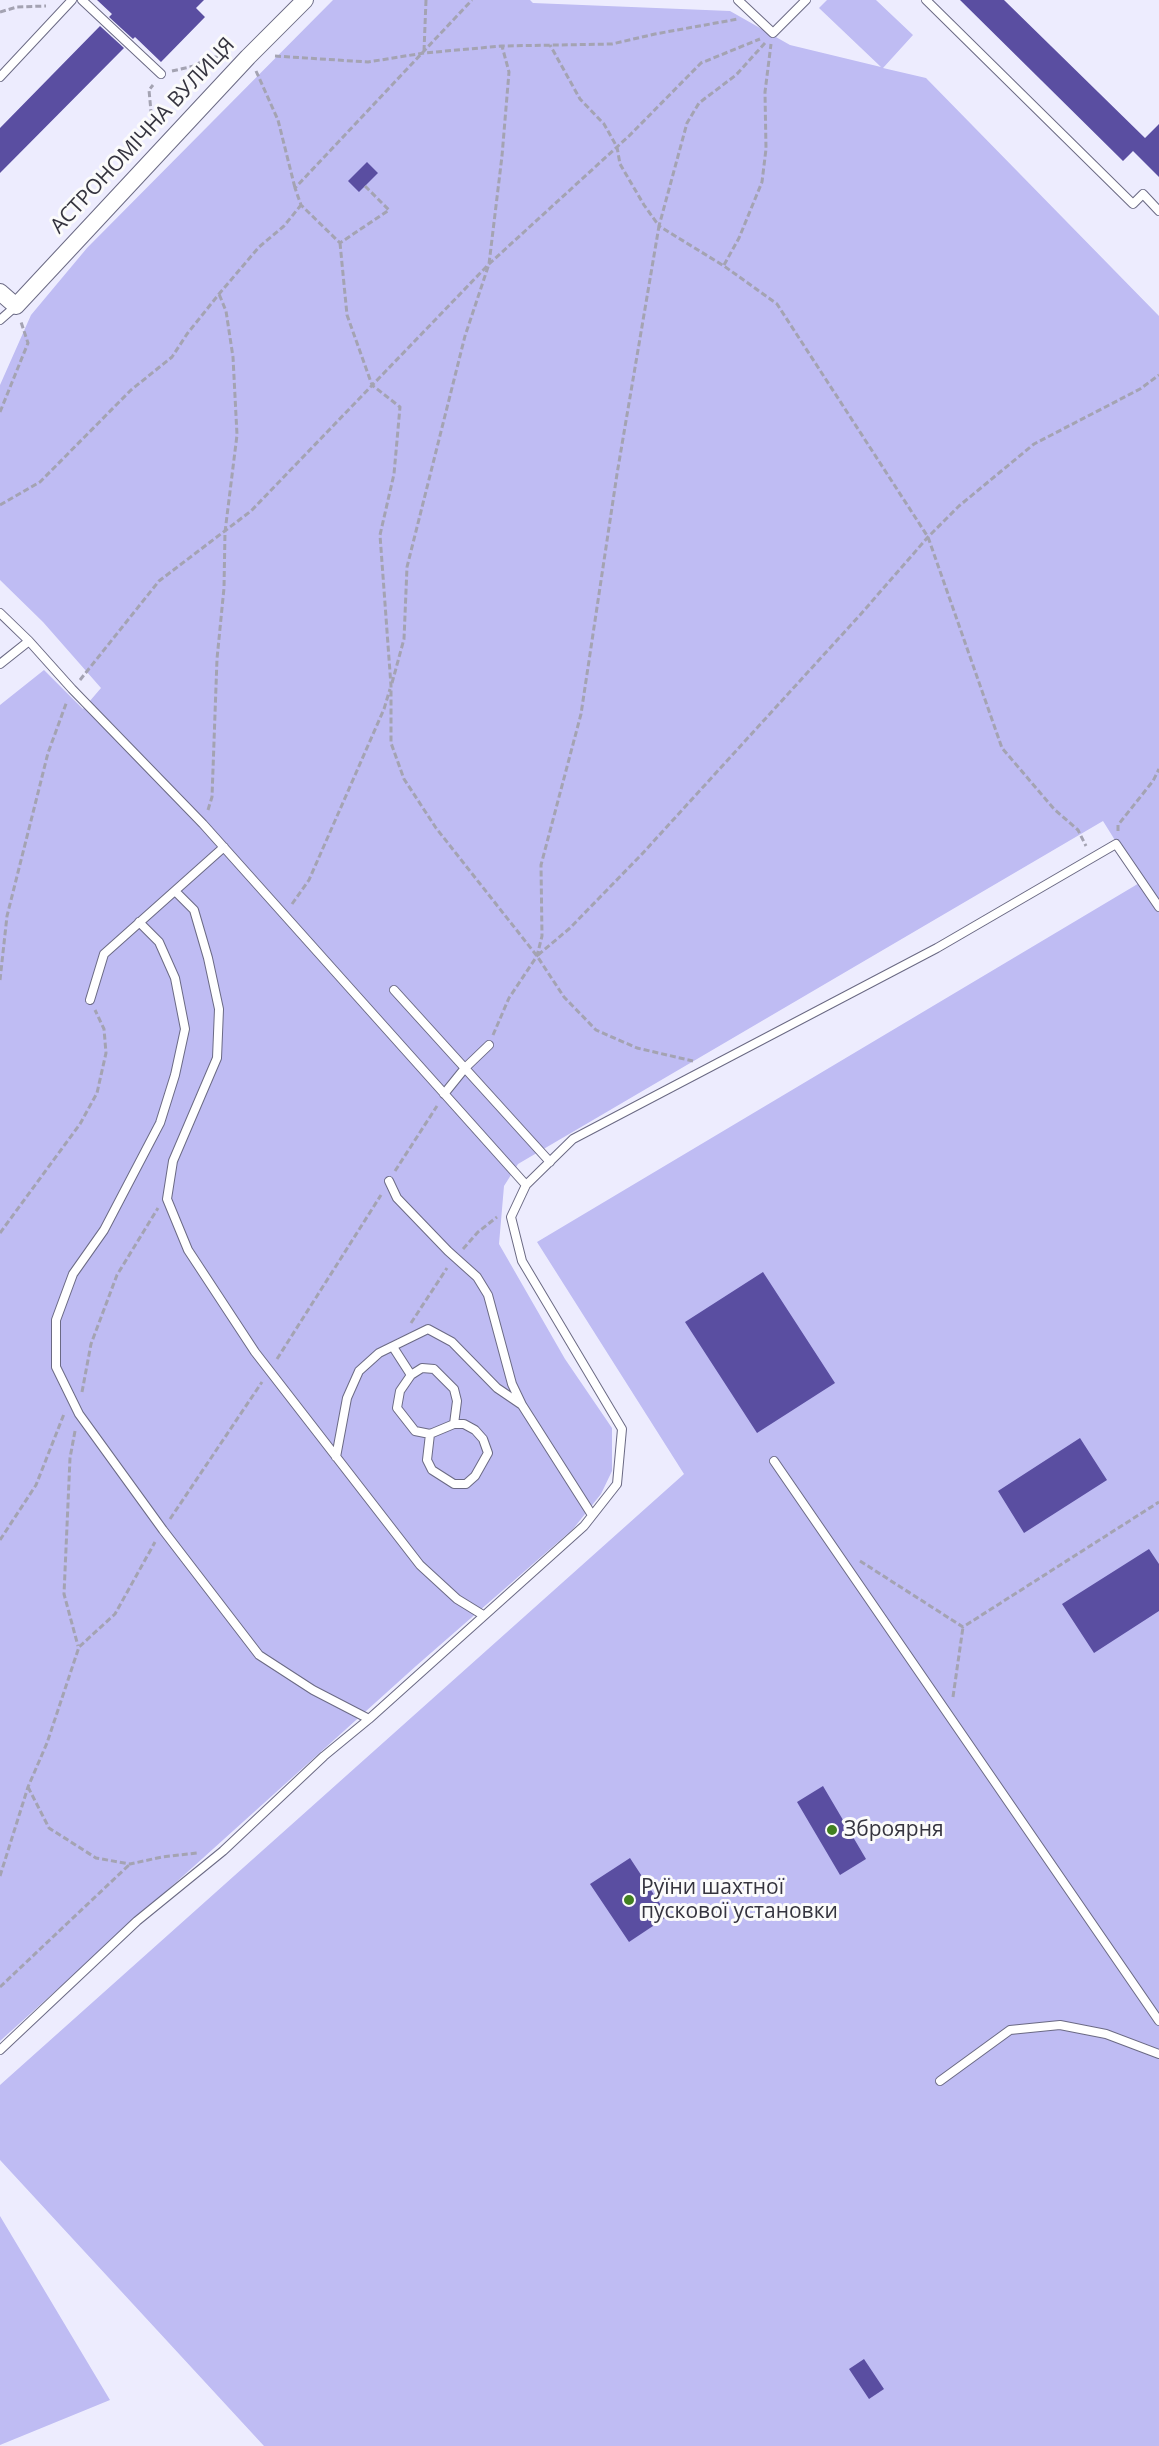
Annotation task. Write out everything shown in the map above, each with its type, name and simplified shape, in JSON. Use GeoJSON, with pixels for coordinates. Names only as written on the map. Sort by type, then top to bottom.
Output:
{"type":"FeatureCollection","features":[{"type":"Feature","properties":{"kind":"street","name":"АСТРОНОМІЧНА ВУЛИЦЯ"},"geometry":{"type":"LineString","coordinates":[[16,306],[248,57],[305,0]]}},
{"type":"Feature","properties":{"kind":"street"},"geometry":{"type":"LineString","coordinates":[[0,292],[16,306]]}},
{"type":"Feature","properties":{"kind":"lane"},"geometry":{"type":"LineString","coordinates":[[0,77],[72,0]]}},
{"type":"Feature","properties":{"kind":"lane"},"geometry":{"type":"LineString","coordinates":[[82,0],[161,74]]}},
{"type":"Feature","properties":{"kind":"lane"},"geometry":{"type":"LineString","coordinates":[[738,0],[773,33],[806,0]]}},
{"type":"Feature","properties":{"kind":"lane"},"geometry":{"type":"LineString","coordinates":[[926,0],[1133,204],[1143,194],[1159,211]]}},
{"type":"Feature","properties":{"kind":"lane"},"geometry":{"type":"LineString","coordinates":[[0,320],[16,306]]}},
{"type":"Feature","properties":{"kind":"lane"},"geometry":{"type":"LineString","coordinates":[[0,613],[29,640],[72,689],[204,824],[526,1185]]}},
{"type":"Feature","properties":{"kind":"lane"},"geometry":{"type":"LineString","coordinates":[[0,664],[29,640]]}},
{"type":"Feature","properties":{"kind":"lane"},"geometry":{"type":"LineString","coordinates":[[0,2050],[137,1921],[223,1851],[324,1756],[369,1719],[584,1526],[617,1484],[622,1429],[522,1261],[511,1217],[526,1185],[549,1162],[573,1139],[937,948],[1116,844],[1159,907]]}},
{"type":"Feature","properties":{"kind":"lane"},"geometry":{"type":"LineString","coordinates":[[90,1000],[104,954],[224,848]]}},
{"type":"Feature","properties":{"kind":"lane"},"geometry":{"type":"LineString","coordinates":[[175,891],[194,910],[208,958],[219,1009],[217,1058],[173,1161],[167,1199],[188,1250],[255,1352],[420,1565],[457,1599],[483,1616]]}},
{"type":"Feature","properties":{"kind":"lane"},"geometry":{"type":"LineString","coordinates":[[139,922],[159,942],[176,978],[185,1029],[175,1075],[160,1123],[104,1230],[73,1274],[56,1320],[56,1367],[79,1414],[163,1530],[259,1655],[313,1690],[369,1719]]}},
{"type":"Feature","properties":{"kind":"lane"},"geometry":{"type":"LineString","coordinates":[[394,990],[549,1162]]}},
{"type":"Feature","properties":{"kind":"lane"},"geometry":{"type":"LineString","coordinates":[[444,1094],[465,1068],[489,1045]]}},
{"type":"Feature","properties":{"kind":"lane"},"geometry":{"type":"LineString","coordinates":[[389,1181],[397,1198],[448,1251],[477,1277],[488,1295],[512,1384],[522,1405],[592,1515]]}},
{"type":"Feature","properties":{"kind":"lane"},"geometry":{"type":"LineString","coordinates":[[336,1457],[347,1398],[359,1371],[379,1353],[428,1329],[452,1342],[497,1388],[522,1405]]}},
{"type":"Feature","properties":{"kind":"lane"},"geometry":{"type":"LineString","coordinates":[[393,1347],[411,1375]]}},
{"type":"Feature","properties":{"kind":"lane"},"geometry":{"type":"LineString","coordinates":[[430,1434],[427,1460],[432,1470],[454,1484],[465,1484],[475,1476],[488,1453],[483,1439],[476,1430],[464,1424],[454,1424],[430,1434],[415,1431],[397,1408],[400,1391],[411,1375],[422,1368],[434,1369],[454,1389],[457,1401],[454,1424]]}},
{"type":"Feature","properties":{"kind":"lane"},"geometry":{"type":"LineString","coordinates":[[774,1461],[1159,2021]]}},
{"type":"Feature","properties":{"kind":"lane"},"geometry":{"type":"LineString","coordinates":[[940,2081],[1010,2030],[1060,2025],[1106,2034],[1159,2054]]}},
{"type":"Feature","properties":{"kind":"path"},"geometry":{"type":"LineString","coordinates":[[424,52],[426,0]]}},
{"type":"Feature","properties":{"kind":"path"},"geometry":{"type":"LineString","coordinates":[[295,188],[472,0]]}},
{"type":"Feature","properties":{"kind":"path"},"geometry":{"type":"LineString","coordinates":[[0,12],[18,7],[48,6]]}},
{"type":"Feature","properties":{"kind":"path"},"geometry":{"type":"LineString","coordinates":[[152,160],[153,118],[149,90],[161,74],[194,66],[209,57],[275,56],[368,62],[424,52],[502,46],[612,44],[755,16]]}},
{"type":"Feature","properties":{"kind":"path"},"geometry":{"type":"LineString","coordinates":[[0,980],[8,916],[48,753],[72,689],[159,581],[251,511],[489,264],[617,147],[701,63],[773,33]]}},
{"type":"Feature","properties":{"kind":"path"},"geometry":{"type":"LineString","coordinates":[[537,956],[542,936],[541,865],[581,714],[619,462],[659,226],[687,123],[699,103],[736,75],[773,33]]}},
{"type":"Feature","properties":{"kind":"path"},"geometry":{"type":"LineString","coordinates":[[724,266],[739,238],[762,182],[766,149],[765,92],[773,33]]}},
{"type":"Feature","properties":{"kind":"path"},"geometry":{"type":"LineString","coordinates":[[550,45],[580,99],[604,124],[617,147],[620,164],[659,226],[724,266],[777,304],[928,537],[1002,748],[1054,809],[1078,830],[1092,859]]}},
{"type":"Feature","properties":{"kind":"path"},"geometry":{"type":"LineString","coordinates":[[284,915],[309,880],[384,709],[404,639],[407,567],[465,336],[489,264],[509,72],[502,46]]}},
{"type":"Feature","properties":{"kind":"path"},"geometry":{"type":"LineString","coordinates":[[248,57],[278,120],[295,188],[302,206],[340,243],[347,315],[372,385],[400,407],[394,474],[380,535],[391,686],[391,743],[404,779],[436,828],[537,956],[564,997],[596,1030],[637,1048],[714,1065]]}},
{"type":"Feature","properties":{"kind":"path"},"geometry":{"type":"LineString","coordinates":[[340,243],[389,210],[365,186]]}},
{"type":"Feature","properties":{"kind":"path"},"geometry":{"type":"LineString","coordinates":[[0,505],[40,482],[130,390],[172,357],[187,334],[259,247],[284,226],[302,206]]}},
{"type":"Feature","properties":{"kind":"path"},"geometry":{"type":"LineString","coordinates":[[204,824],[212,797],[225,532],[237,435],[233,357],[226,311],[219,294]]}},
{"type":"Feature","properties":{"kind":"path"},"geometry":{"type":"LineString","coordinates":[[0,412],[28,344],[16,306]]}},
{"type":"Feature","properties":{"kind":"path"},"geometry":{"type":"LineString","coordinates":[[489,1045],[509,998],[537,956],[570,928],[642,854],[852,624],[928,537],[959,506],[1034,444],[1140,389],[1159,375]]}},
{"type":"Feature","properties":{"kind":"path"},"geometry":{"type":"LineString","coordinates":[[1116,844],[1118,825],[1153,781],[1159,769]]}},
{"type":"Feature","properties":{"kind":"path"},"geometry":{"type":"LineString","coordinates":[[0,1233],[80,1124],[97,1093],[106,1053],[104,1029],[90,1000]]}},
{"type":"Feature","properties":{"kind":"path"},"geometry":{"type":"LineString","coordinates":[[0,1876],[28,1787],[48,1743],[79,1647],[115,1614],[163,1530],[270,1371],[444,1094]]}},
{"type":"Feature","properties":{"kind":"path"},"geometry":{"type":"LineString","coordinates":[[0,1540],[36,1485],[70,1398]]}},
{"type":"Feature","properties":{"kind":"path"},"geometry":{"type":"LineString","coordinates":[[950,1718],[963,1627],[1159,1502]]}},
{"type":"Feature","properties":{"kind":"path"},"geometry":{"type":"LineString","coordinates":[[857,1559],[963,1627]]}},
{"type":"Feature","properties":{"kind":"path"},"geometry":{"type":"LineString","coordinates":[[28,1787],[49,1828],[96,1858],[130,1864],[162,1857],[223,1851]]}},
{"type":"Feature","properties":{"kind":"path"},"geometry":{"type":"LineString","coordinates":[[0,1987],[130,1864]]}},
{"type":"Feature","properties":{"kind":"shaded area"},"geometry":{"type":"Polygon","coordinates":[[[333,0],[530,0],[533,3],[730,11],[790,45],[881,67],[819,8],[827,0],[876,0],[913,35],[883,68],[926,78],[1159,316],[1159,2446],[264,2446],[0,2160],[0,2085],[684,1474],[537,1242],[1141,882],[1103,821],[518,1164],[504,1186],[499,1244],[565,1359],[612,1428],[612,1471],[601,1494],[573,1529],[416,1666],[0,2041],[0,705],[44,670],[83,709],[101,688],[43,622],[0,580],[0,385],[31,315],[87,248],[333,0]]]}},
{"type":"Feature","properties":{"kind":"shaded area"},"geometry":{"type":"Polygon","coordinates":[[[0,2216],[110,2400],[0,2445],[0,2216]]]}},
{"type":"Feature","properties":{"kind":"building"},"geometry":{"type":"Polygon","coordinates":[[[97,0],[204,0],[196,8],[205,17],[161,62],[135,37],[133,39],[109,17],[112,14],[97,0]]]}},
{"type":"Feature","properties":{"kind":"building"},"geometry":{"type":"Polygon","coordinates":[[[960,0],[1004,0],[1145,138],[1159,124],[1159,177],[1133,151],[1123,161],[960,0]]]}},
{"type":"Feature","properties":{"kind":"building"},"geometry":{"type":"Polygon","coordinates":[[[100,26],[124,48],[0,173],[0,128],[100,26]]]}},
{"type":"Feature","properties":{"kind":"building"},"geometry":{"type":"Polygon","coordinates":[[[367,162],[378,173],[359,192],[348,181],[367,162]]]}},
{"type":"Feature","properties":{"kind":"building"},"geometry":{"type":"Polygon","coordinates":[[[763,1272],[835,1383],[757,1433],[685,1322],[763,1272]]]}},
{"type":"Feature","properties":{"kind":"building"},"geometry":{"type":"Polygon","coordinates":[[[1080,1438],[1107,1480],[1024,1533],[998,1491],[1080,1438]]]}},
{"type":"Feature","properties":{"kind":"building"},"geometry":{"type":"Polygon","coordinates":[[[1149,1549],[1159,1564],[1159,1611],[1094,1653],[1062,1604],[1149,1549]]]}},
{"type":"Feature","properties":{"kind":"building","name":"Зброярня"},"geometry":{"type":"Polygon","coordinates":[[[823,1786],[866,1859],[840,1875],[797,1802],[823,1786]]]}},
{"type":"Feature","properties":{"kind":"building","name":"Руїни шахтної пускової установки"},"geometry":{"type":"Polygon","coordinates":[[[630,1858],[668,1916],[629,1942],[590,1884],[630,1858]]]}},
{"type":"Feature","properties":{"kind":"building"},"geometry":{"type":"Polygon","coordinates":[[[864,2359],[884,2389],[869,2399],[849,2369],[864,2359]]]}},
{"type":"Feature","properties":{"kind":"place","name":"Зброярня"},"geometry":{"type":"Point","coordinates":[832,1830]}},
{"type":"Feature","properties":{"kind":"place","name":"Руїни шахтної пускової установки"},"geometry":{"type":"Point","coordinates":[629,1900]}}]}
